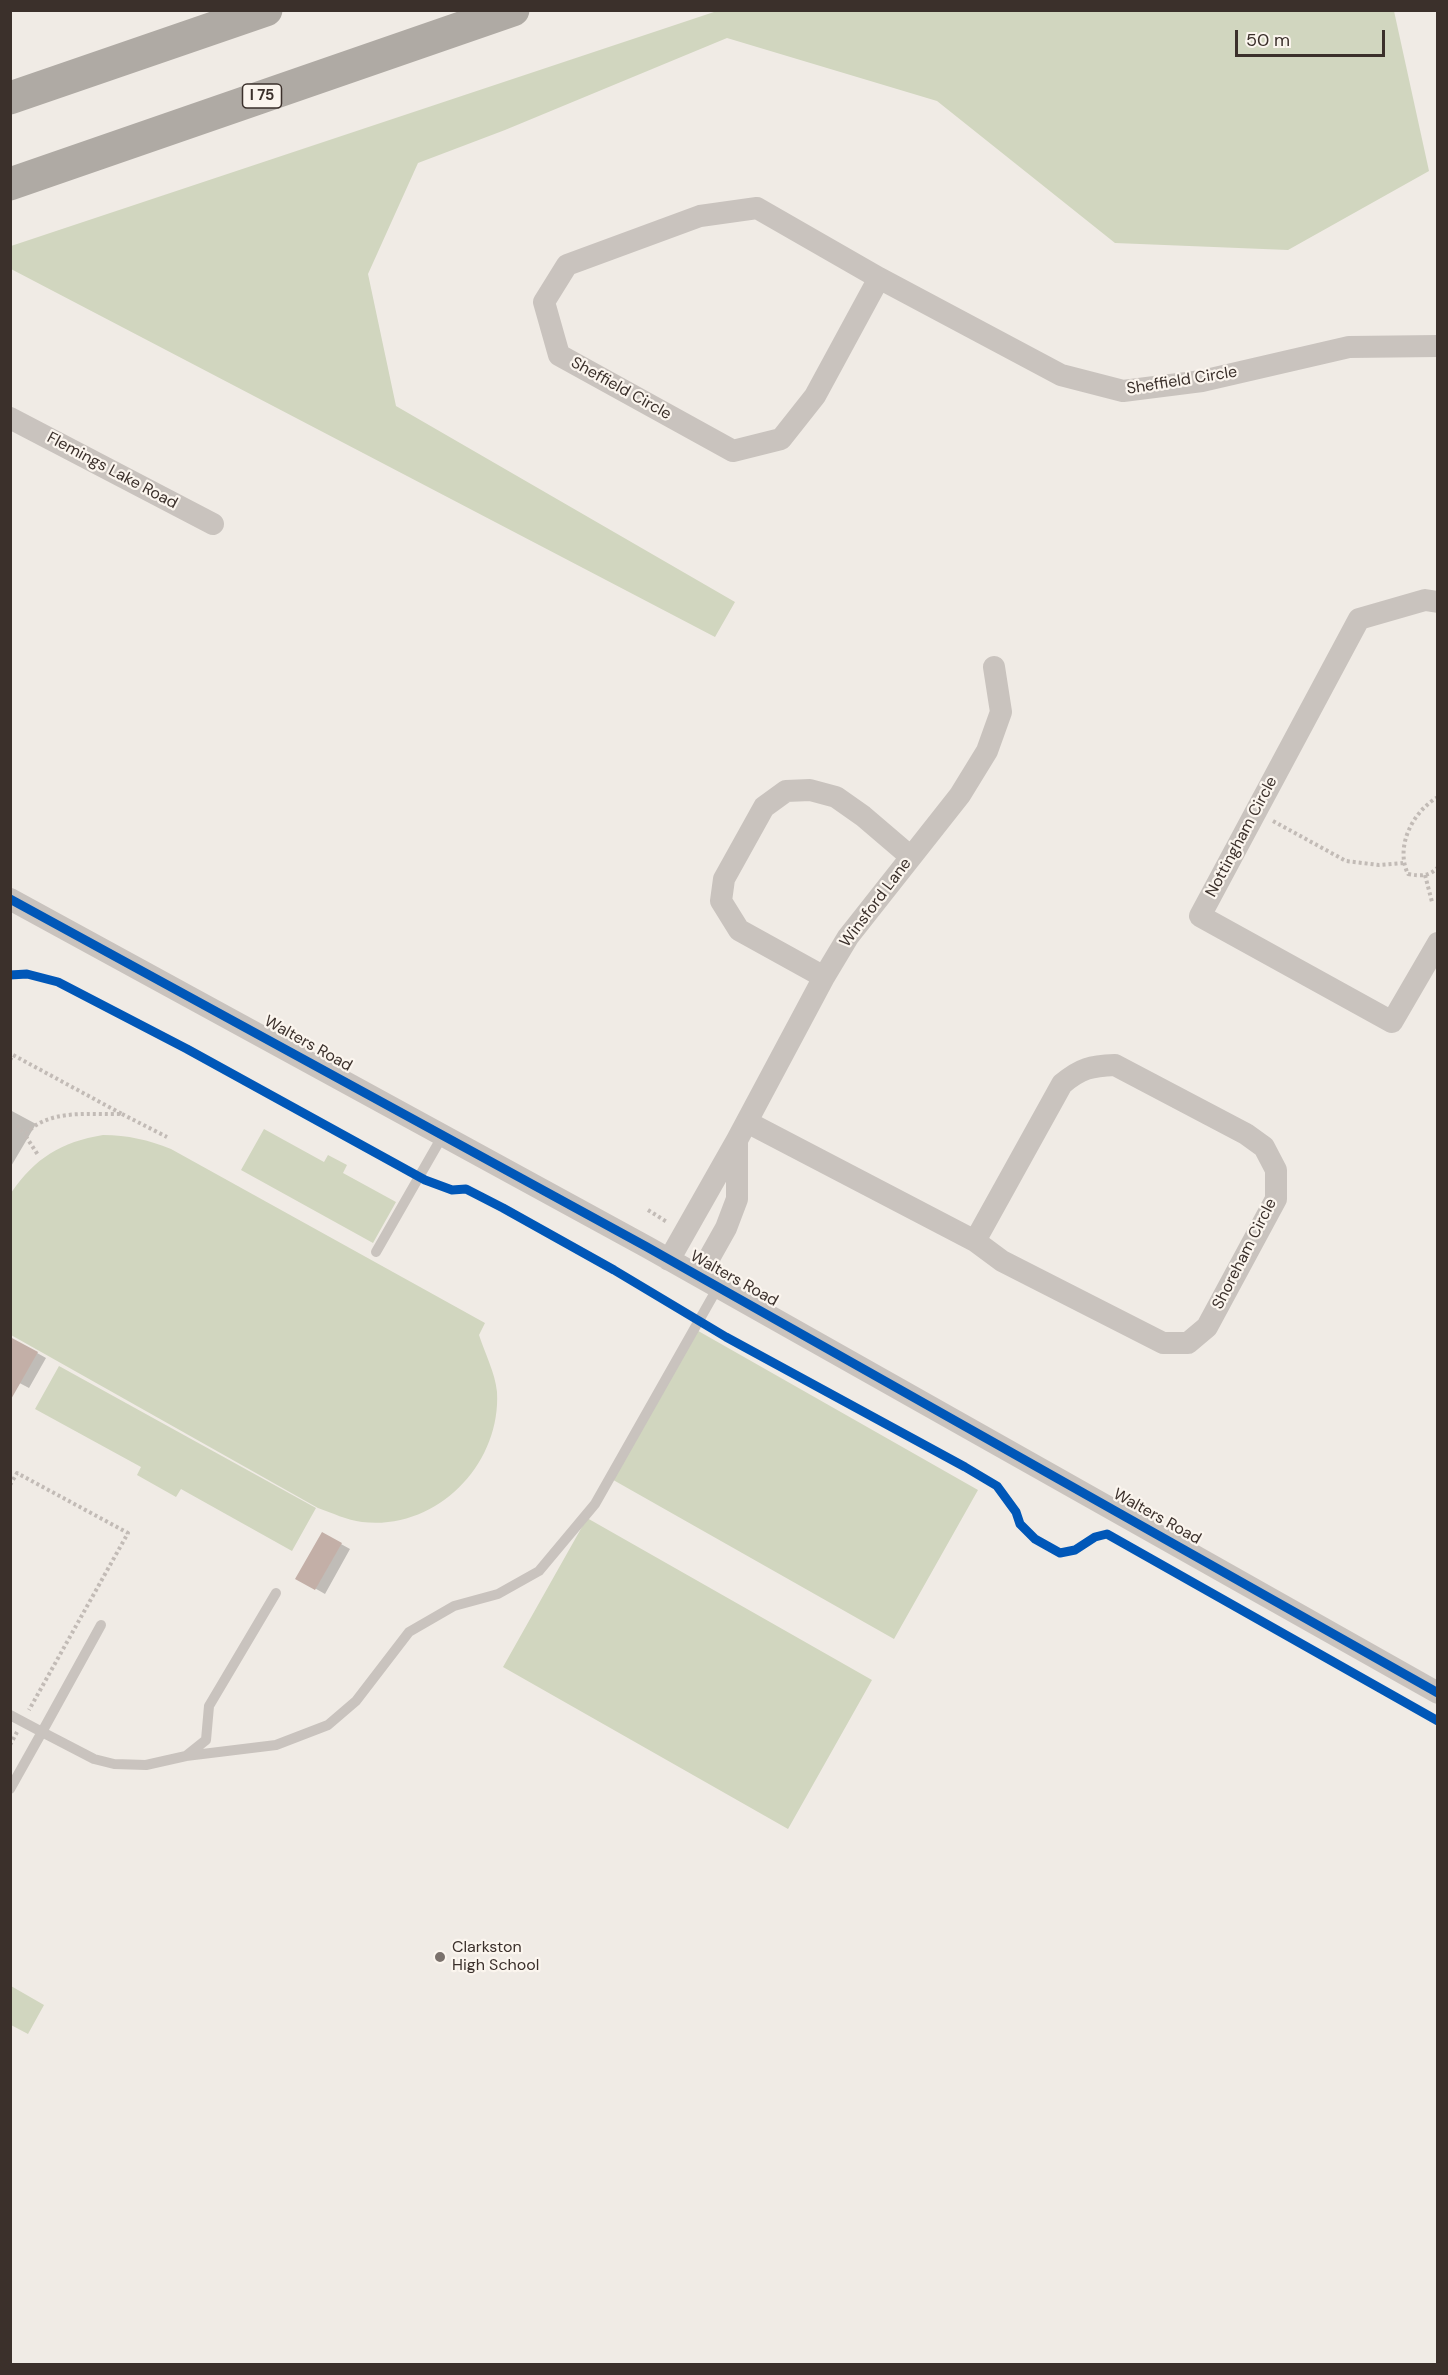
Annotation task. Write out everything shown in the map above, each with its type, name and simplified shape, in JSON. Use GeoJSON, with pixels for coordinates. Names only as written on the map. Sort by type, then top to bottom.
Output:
{"type":"FeatureCollection","features":[{"type":"Feature","properties":{"kind":"highway"},"geometry":{"type":"LineString","coordinates":[[10,98],[266,10]]}},
{"type":"Feature","properties":{"kind":"highway","name":"I 75"},"geometry":{"type":"LineString","coordinates":[[10,184],[513,10]]}},
{"type":"Feature","properties":{"kind":"street","name":"Sheffield Circle"},"geometry":{"type":"LineString","coordinates":[[879,278],[815,396],[781,439],[733,451],[559,355],[544,302],[567,265],[700,216],[757,208],[879,278],[1062,375],[1123,391],[1202,381],[1349,347],[1437,346]]}},
{"type":"Feature","properties":{"kind":"street","name":"Flemings Lake Road"},"geometry":{"type":"LineString","coordinates":[[10,418],[213,524]]}},
{"type":"Feature","properties":{"kind":"street","name":"Nottingham Circle"},"geometry":{"type":"LineString","coordinates":[[1437,602],[1425,600],[1359,619],[1200,916],[1392,1022],[1437,942]]}},
{"type":"Feature","properties":{"kind":"street","name":"Winsford Lane"},"geometry":{"type":"LineString","coordinates":[[669,1260],[848,937],[960,795],[987,751],[1001,712],[994,667]]}},
{"type":"Feature","properties":{"kind":"street"},"geometry":{"type":"LineString","coordinates":[[824,977],[739,930],[721,901],[724,879],[764,807],[786,790],[810,790],[836,797],[863,816],[911,857]]}},
{"type":"Feature","properties":{"kind":"street","name":"Walters Road"},"geometry":{"type":"LineString","coordinates":[[11,900],[669,1260],[1437,1693]]}},
{"type":"Feature","properties":{"kind":"street","name":"Shoreham Circle"},"geometry":{"type":"LineString","coordinates":[[742,1131],[975,1241],[1002,1260],[1163,1342],[1188,1343],[1207,1327],[1276,1199],[1276,1170],[1263,1147],[1246,1134],[1115,1065],[1094,1066],[1077,1072],[1062,1084],[975,1241]]}},
{"type":"Feature","properties":{"kind":"street","name":"Winsford Lane"},"geometry":{"type":"LineString","coordinates":[[708,1282],[737,1199],[742,1131]]}},
{"type":"Feature","properties":{"kind":"lane"},"geometry":{"type":"LineString","coordinates":[[376,1252],[443,1135]]}},
{"type":"Feature","properties":{"kind":"lane"},"geometry":{"type":"LineString","coordinates":[[10,1715],[94,1759],[114,1764],[146,1765],[186,1756],[276,1745],[328,1725],[356,1701],[409,1632],[454,1606],[498,1594],[539,1570],[595,1504],[708,1282]]}},
{"type":"Feature","properties":{"kind":"lane"},"geometry":{"type":"LineString","coordinates":[[186,1756],[206,1740],[209,1706],[276,1593]]}},
{"type":"Feature","properties":{"kind":"lane"},"geometry":{"type":"LineString","coordinates":[[10,1789],[101,1625]]}},
{"type":"Feature","properties":{"kind":"path"},"geometry":{"type":"LineString","coordinates":[[1437,797],[1414,821],[1404,841],[1403,863],[1408,874],[1431,874],[1437,867]]}},
{"type":"Feature","properties":{"kind":"path"},"geometry":{"type":"LineString","coordinates":[[1267,818],[1346,861],[1379,865],[1403,863]]}},
{"type":"Feature","properties":{"kind":"path"},"geometry":{"type":"LineString","coordinates":[[1425,875],[1432,902]]}},
{"type":"Feature","properties":{"kind":"path"},"geometry":{"type":"LineString","coordinates":[[10,1060],[13,1055],[167,1137]]}},
{"type":"Feature","properties":{"kind":"path"},"geometry":{"type":"LineString","coordinates":[[25,1135],[29,1130],[48,1120],[73,1113],[122,1114]]}},
{"type":"Feature","properties":{"kind":"path"},"geometry":{"type":"LineString","coordinates":[[17,1125],[38,1155]]}},
{"type":"Feature","properties":{"kind":"path"},"geometry":{"type":"LineString","coordinates":[[648,1210],[668,1222]]}},
{"type":"Feature","properties":{"kind":"path"},"geometry":{"type":"LineString","coordinates":[[10,1485],[17,1473],[128,1533],[10,1745]]}},
{"type":"Feature","properties":{"kind":"green space"},"geometry":{"type":"Polygon","coordinates":[[[720,10],[1394,11],[1429,171],[1288,250],[1115,243],[937,101],[727,38],[505,130],[418,163],[368,274],[396,406],[735,602],[715,637],[11,269],[11,246],[720,10]]]}},
{"type":"Feature","properties":{"kind":"green space"},"geometry":{"type":"Polygon","coordinates":[[[264,1129],[324,1162],[328,1155],[347,1165],[343,1173],[396,1202],[373,1243],[241,1170],[264,1129]]]}},
{"type":"Feature","properties":{"kind":"green space"},"geometry":{"type":"Polygon","coordinates":[[[103,1135],[138,1139],[171,1149],[485,1323],[479,1335],[496,1385],[495,1419],[488,1444],[476,1468],[459,1488],[438,1504],[415,1516],[389,1522],[351,1520],[318,1508],[11,1335],[11,1193],[30,1170],[50,1154],[74,1142],[103,1135]]]}},
{"type":"Feature","properties":{"kind":"green space"},"geometry":{"type":"Polygon","coordinates":[[[693,1328],[978,1490],[894,1639],[608,1477],[693,1328]]]}},
{"type":"Feature","properties":{"kind":"green space"},"geometry":{"type":"Polygon","coordinates":[[[59,1366],[316,1508],[292,1551],[181,1489],[176,1497],[137,1475],[141,1467],[35,1409],[59,1366]]]}},
{"type":"Feature","properties":{"kind":"green space"},"geometry":{"type":"Polygon","coordinates":[[[587,1518],[872,1680],[788,1829],[503,1667],[587,1518]]]}},
{"type":"Feature","properties":{"kind":"green space"},"geometry":{"type":"Polygon","coordinates":[[[11,1986],[44,2005],[28,2034],[11,2025],[11,1986]]]}},
{"type":"Feature","properties":{"kind":"building"},"geometry":{"type":"Polygon","coordinates":[[[10,1337],[38,1352],[10,1401],[10,1337]]]}},
{"type":"Feature","properties":{"kind":"building"},"geometry":{"type":"Polygon","coordinates":[[[322,1532],[342,1543],[315,1590],[295,1579],[322,1532]]]}},
{"type":"Feature","properties":{"kind":"cycle path"},"geometry":{"type":"LineString","coordinates":[[10,899],[647,1247],[1438,1693]]}},
{"type":"Feature","properties":{"kind":"cycle path"},"geometry":{"type":"LineString","coordinates":[[10,975],[27,974],[58,982],[187,1049],[425,1180],[452,1190],[466,1189],[503,1208],[614,1270],[726,1337],[997,1486],[1016,1512],[1020,1524],[1035,1539],[1060,1553],[1075,1550],[1095,1537],[1107,1534],[1438,1721]]}},
{"type":"Feature","properties":{"kind":"place","name":"Clarkston High School"},"geometry":{"type":"Point","coordinates":[440,1957]}}]}
